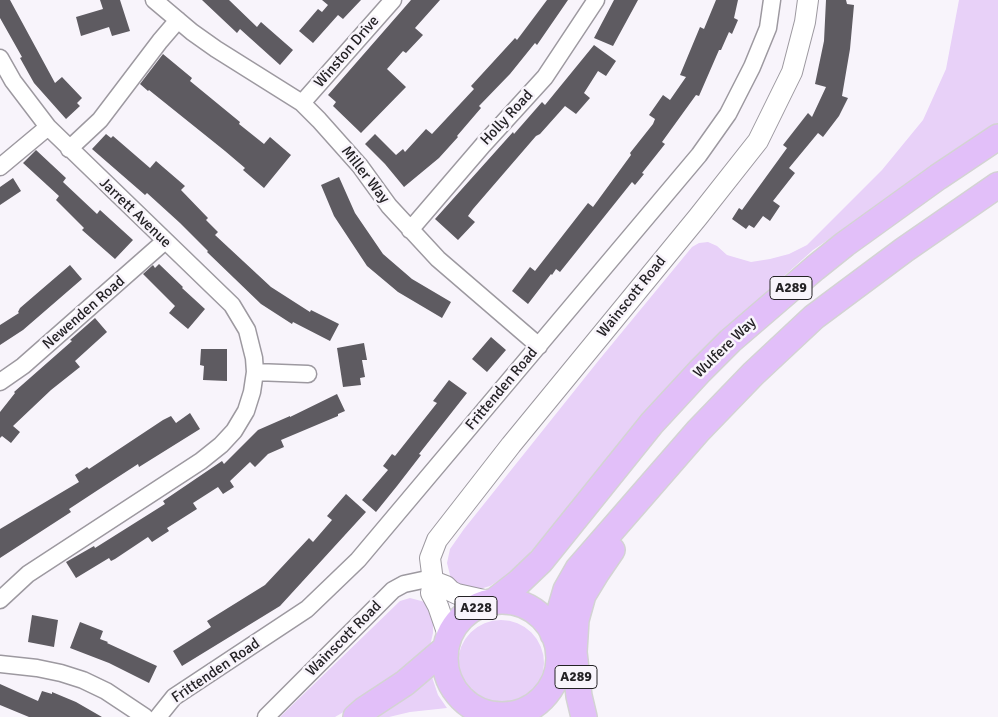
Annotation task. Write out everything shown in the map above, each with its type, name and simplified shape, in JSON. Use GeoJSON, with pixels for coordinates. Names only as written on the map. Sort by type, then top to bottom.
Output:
{"type":"FeatureCollection","features":[{"type":"Feature","properties":{"kind":"main road","name":"Wulfere Way"},"geometry":{"type":"LineString","coordinates":[[493,602],[519,582],[541,561],[652,423],[730,341],[845,244],[938,177],[998,138]]}},
{"type":"Feature","properties":{"kind":"main road","name":"A289"},"geometry":{"type":"LineString","coordinates":[[553,634],[566,590],[578,569],[698,431],[754,374],[814,317],[904,250],[998,185]]}},
{"type":"Feature","properties":{"kind":"main road","name":"A289"},"geometry":{"type":"LineString","coordinates":[[584,717],[579,696],[574,652],[576,620],[583,595],[596,572],[651,502],[698,431]]}},
{"type":"Feature","properties":{"kind":"main road","name":"A228"},"geometry":{"type":"LineString","coordinates":[[356,717],[405,683],[447,643],[457,624],[464,616],[478,607],[493,602],[513,603],[531,610],[541,618],[553,634],[558,650],[558,662],[554,681],[538,702],[521,712],[488,716],[471,706],[456,692],[446,669],[447,643]]}},
{"type":"Feature","properties":{"kind":"main road","name":"A289"},"geometry":{"type":"LineString","coordinates":[[558,662],[569,717]]}},
{"type":"Feature","properties":{"kind":"street","name":"Miller Way"},"geometry":{"type":"LineString","coordinates":[[154,0],[216,49],[302,103],[360,166],[389,206],[438,260],[539,346]]}},
{"type":"Feature","properties":{"kind":"street","name":"Winston Drive"},"geometry":{"type":"LineString","coordinates":[[302,103],[393,0]]}},
{"type":"Feature","properties":{"kind":"street","name":"Holly Road"},"geometry":{"type":"LineString","coordinates":[[410,230],[545,77],[596,0]]}},
{"type":"Feature","properties":{"kind":"street","name":"Frittenden Road"},"geometry":{"type":"LineString","coordinates":[[158,717],[174,697],[307,609],[351,566],[699,155],[728,114],[752,67],[768,28],[772,0]]}},
{"type":"Feature","properties":{"kind":"street","name":"Wainscott Road"},"geometry":{"type":"LineString","coordinates":[[447,643],[439,608],[431,593],[433,579],[430,558],[432,549],[447,525],[516,438],[758,141],[792,72],[805,22],[808,0]]}},
{"type":"Feature","properties":{"kind":"street"},"geometry":{"type":"LineString","coordinates":[[70,149],[100,120],[178,20]]}},
{"type":"Feature","properties":{"kind":"street","name":"Jarrett Avenue"},"geometry":{"type":"LineString","coordinates":[[0,58],[13,81],[48,127],[165,241],[223,294],[241,317],[252,344],[255,372],[252,392],[246,411],[234,431],[221,446],[28,574],[0,600]]}},
{"type":"Feature","properties":{"kind":"street"},"geometry":{"type":"LineString","coordinates":[[0,167],[48,127]]}},
{"type":"Feature","properties":{"kind":"street","name":"Newenden Road"},"geometry":{"type":"LineString","coordinates":[[0,382],[23,366],[165,241]]}},
{"type":"Feature","properties":{"kind":"street"},"geometry":{"type":"LineString","coordinates":[[255,372],[308,374]]}},
{"type":"Feature","properties":{"kind":"street"},"geometry":{"type":"LineString","coordinates":[[433,579],[457,594],[493,602]]}},
{"type":"Feature","properties":{"kind":"street","name":"Wainscott Road"},"geometry":{"type":"LineString","coordinates":[[266,717],[393,590],[404,584],[433,579]]}},
{"type":"Feature","properties":{"kind":"street"},"geometry":{"type":"LineString","coordinates":[[0,664],[44,669],[83,680],[106,690],[145,717]]}},
{"type":"Feature","properties":{"kind":"shaded area"},"geometry":{"type":"Polygon","coordinates":[[[959,0],[998,0],[998,124],[813,250],[695,359],[515,570],[490,586],[473,591],[460,587],[451,579],[447,563],[450,549],[599,360],[692,247],[699,243],[708,242],[717,246],[727,255],[751,262],[789,254],[807,245],[882,170],[923,120],[946,69],[959,0]]]}},
{"type":"Feature","properties":{"kind":"shaded area"},"geometry":{"type":"Polygon","coordinates":[[[410,598],[425,602],[433,618],[433,633],[430,646],[423,658],[364,700],[335,717],[280,717],[400,601],[410,598]]]}},
{"type":"Feature","properties":{"kind":"shaded area"},"geometry":{"type":"Polygon","coordinates":[[[493,620],[509,620],[518,623],[532,632],[541,646],[544,663],[541,680],[532,694],[518,703],[509,706],[493,706],[477,699],[465,687],[458,671],[458,655],[465,639],[477,627],[493,620]]]}},
{"type":"Feature","properties":{"kind":"shaded area"},"geometry":{"type":"Polygon","coordinates":[[[431,674],[438,695],[447,708],[410,712],[389,717],[369,717],[431,674]]]}},
{"type":"Feature","properties":{"kind":"building"},"geometry":{"type":"Polygon","coordinates":[[[0,0],[10,0],[55,83],[62,77],[82,98],[77,103],[80,106],[66,119],[34,83],[20,58],[22,57],[0,18],[0,0]]]}},
{"type":"Feature","properties":{"kind":"building"},"geometry":{"type":"Polygon","coordinates":[[[100,0],[120,0],[130,31],[112,36],[109,27],[81,36],[76,17],[103,9],[100,0]]]}},
{"type":"Feature","properties":{"kind":"building"},"geometry":{"type":"Polygon","coordinates":[[[202,0],[229,0],[257,27],[261,22],[293,50],[280,65],[240,29],[237,33],[202,0]]]}},
{"type":"Feature","properties":{"kind":"building"},"geometry":{"type":"Polygon","coordinates":[[[322,0],[361,0],[343,19],[338,15],[313,43],[299,31],[318,9],[322,12],[328,5],[322,0]]]}},
{"type":"Feature","properties":{"kind":"building"},"geometry":{"type":"Polygon","coordinates":[[[411,0],[440,0],[415,28],[423,35],[406,53],[403,51],[387,69],[406,87],[361,133],[333,106],[336,102],[328,95],[411,0]]]}},
{"type":"Feature","properties":{"kind":"building"},"geometry":{"type":"Polygon","coordinates":[[[547,0],[568,0],[537,45],[535,43],[510,74],[479,106],[481,108],[458,137],[439,158],[404,187],[365,144],[375,134],[396,155],[403,149],[405,152],[426,129],[432,134],[474,89],[471,86],[515,38],[517,40],[547,0]]]}},
{"type":"Feature","properties":{"kind":"building"},"geometry":{"type":"Polygon","coordinates":[[[614,0],[638,0],[613,46],[594,38],[614,0]]]}},
{"type":"Feature","properties":{"kind":"building"},"geometry":{"type":"Polygon","coordinates":[[[716,0],[738,0],[734,18],[738,20],[732,34],[729,32],[721,50],[719,50],[699,96],[696,95],[662,142],[665,144],[635,185],[632,182],[560,272],[556,269],[551,274],[528,304],[512,291],[530,267],[535,271],[588,203],[593,207],[631,155],[630,153],[653,124],[655,119],[649,115],[663,95],[670,100],[686,77],[680,75],[700,27],[704,29],[716,0]]]}},
{"type":"Feature","properties":{"kind":"building"},"geometry":{"type":"Polygon","coordinates":[[[826,0],[846,0],[847,4],[854,5],[850,49],[842,96],[848,98],[839,116],[823,137],[818,133],[789,168],[795,173],[773,201],[780,206],[770,221],[763,216],[754,228],[749,225],[746,229],[732,219],[739,208],[742,210],[787,148],[783,145],[808,113],[812,117],[826,87],[815,84],[824,41],[826,0]]]}},
{"type":"Feature","properties":{"kind":"building"},"geometry":{"type":"Polygon","coordinates":[[[594,45],[616,61],[606,76],[598,71],[584,93],[590,98],[576,114],[565,106],[536,136],[473,209],[468,216],[475,222],[458,240],[435,219],[513,132],[514,134],[542,102],[545,105],[594,45]]]}},
{"type":"Feature","properties":{"kind":"building"},"geometry":{"type":"Polygon","coordinates":[[[163,54],[192,78],[190,81],[264,144],[270,137],[291,155],[264,188],[225,151],[140,84],[163,54]]]}},
{"type":"Feature","properties":{"kind":"building"},"geometry":{"type":"Polygon","coordinates":[[[106,134],[111,138],[113,136],[150,168],[156,161],[185,186],[181,190],[208,218],[206,220],[218,232],[215,235],[271,287],[310,312],[311,310],[339,324],[330,341],[293,322],[292,324],[261,304],[180,223],[147,193],[145,195],[92,149],[106,134]]]}},
{"type":"Feature","properties":{"kind":"building"},"geometry":{"type":"Polygon","coordinates":[[[36,150],[66,178],[63,182],[97,214],[100,210],[133,240],[115,259],[82,230],[84,228],[56,200],[59,196],[23,163],[36,150]]]}},
{"type":"Feature","properties":{"kind":"building"},"geometry":{"type":"Polygon","coordinates":[[[339,177],[355,213],[383,254],[412,279],[451,302],[442,318],[398,292],[367,266],[334,216],[321,185],[339,177]]]}},
{"type":"Feature","properties":{"kind":"building"},"geometry":{"type":"Polygon","coordinates":[[[13,178],[21,191],[0,205],[0,187],[13,178]]]}},
{"type":"Feature","properties":{"kind":"building"},"geometry":{"type":"Polygon","coordinates":[[[159,264],[205,309],[188,329],[169,313],[175,306],[143,274],[153,265],[155,268],[159,264]]]}},
{"type":"Feature","properties":{"kind":"building"},"geometry":{"type":"Polygon","coordinates":[[[70,265],[82,279],[23,330],[0,345],[0,325],[19,313],[20,308],[70,265]]]}},
{"type":"Feature","properties":{"kind":"building"},"geometry":{"type":"Polygon","coordinates":[[[95,318],[107,332],[75,361],[80,367],[51,390],[13,426],[20,432],[11,443],[2,436],[0,438],[0,412],[14,392],[95,318]]]}},
{"type":"Feature","properties":{"kind":"building"},"geometry":{"type":"Polygon","coordinates":[[[491,337],[506,350],[487,372],[472,359],[491,337]]]}},
{"type":"Feature","properties":{"kind":"building"},"geometry":{"type":"Polygon","coordinates":[[[364,343],[367,360],[362,360],[365,377],[360,378],[361,385],[343,387],[337,348],[364,343]]]}},
{"type":"Feature","properties":{"kind":"building"},"geometry":{"type":"Polygon","coordinates":[[[201,349],[227,349],[227,381],[203,380],[204,366],[200,365],[201,349]]]}},
{"type":"Feature","properties":{"kind":"building"},"geometry":{"type":"Polygon","coordinates":[[[449,380],[467,393],[376,512],[362,500],[388,470],[383,466],[392,454],[395,456],[437,403],[433,401],[449,380]]]}},
{"type":"Feature","properties":{"kind":"building"},"geometry":{"type":"Polygon","coordinates":[[[337,394],[345,411],[338,414],[338,416],[281,440],[284,447],[268,454],[255,467],[250,462],[230,481],[234,487],[223,494],[218,487],[193,503],[197,509],[167,528],[169,531],[152,542],[148,537],[115,559],[111,561],[109,558],[76,578],[66,562],[94,546],[95,548],[165,504],[163,501],[222,461],[224,464],[258,430],[337,394]]]}},
{"type":"Feature","properties":{"kind":"building"},"geometry":{"type":"Polygon","coordinates":[[[190,413],[200,429],[139,467],[138,464],[69,509],[71,512],[0,558],[0,529],[79,482],[75,475],[87,467],[89,469],[163,420],[171,416],[176,423],[190,413]]]}},
{"type":"Feature","properties":{"kind":"building"},"geometry":{"type":"Polygon","coordinates":[[[346,494],[366,512],[280,606],[182,666],[173,651],[211,627],[207,621],[265,585],[309,538],[313,542],[332,520],[327,516],[346,494]]]}},
{"type":"Feature","properties":{"kind":"building"},"geometry":{"type":"Polygon","coordinates":[[[32,615],[58,620],[54,647],[28,642],[32,615]]]}},
{"type":"Feature","properties":{"kind":"building"},"geometry":{"type":"Polygon","coordinates":[[[80,622],[103,631],[100,639],[107,643],[157,666],[149,683],[109,663],[70,648],[80,622]]]}},
{"type":"Feature","properties":{"kind":"building"},"geometry":{"type":"Polygon","coordinates":[[[0,684],[38,701],[42,691],[52,694],[52,692],[76,702],[102,717],[29,717],[0,705],[0,684]]]}}]}
